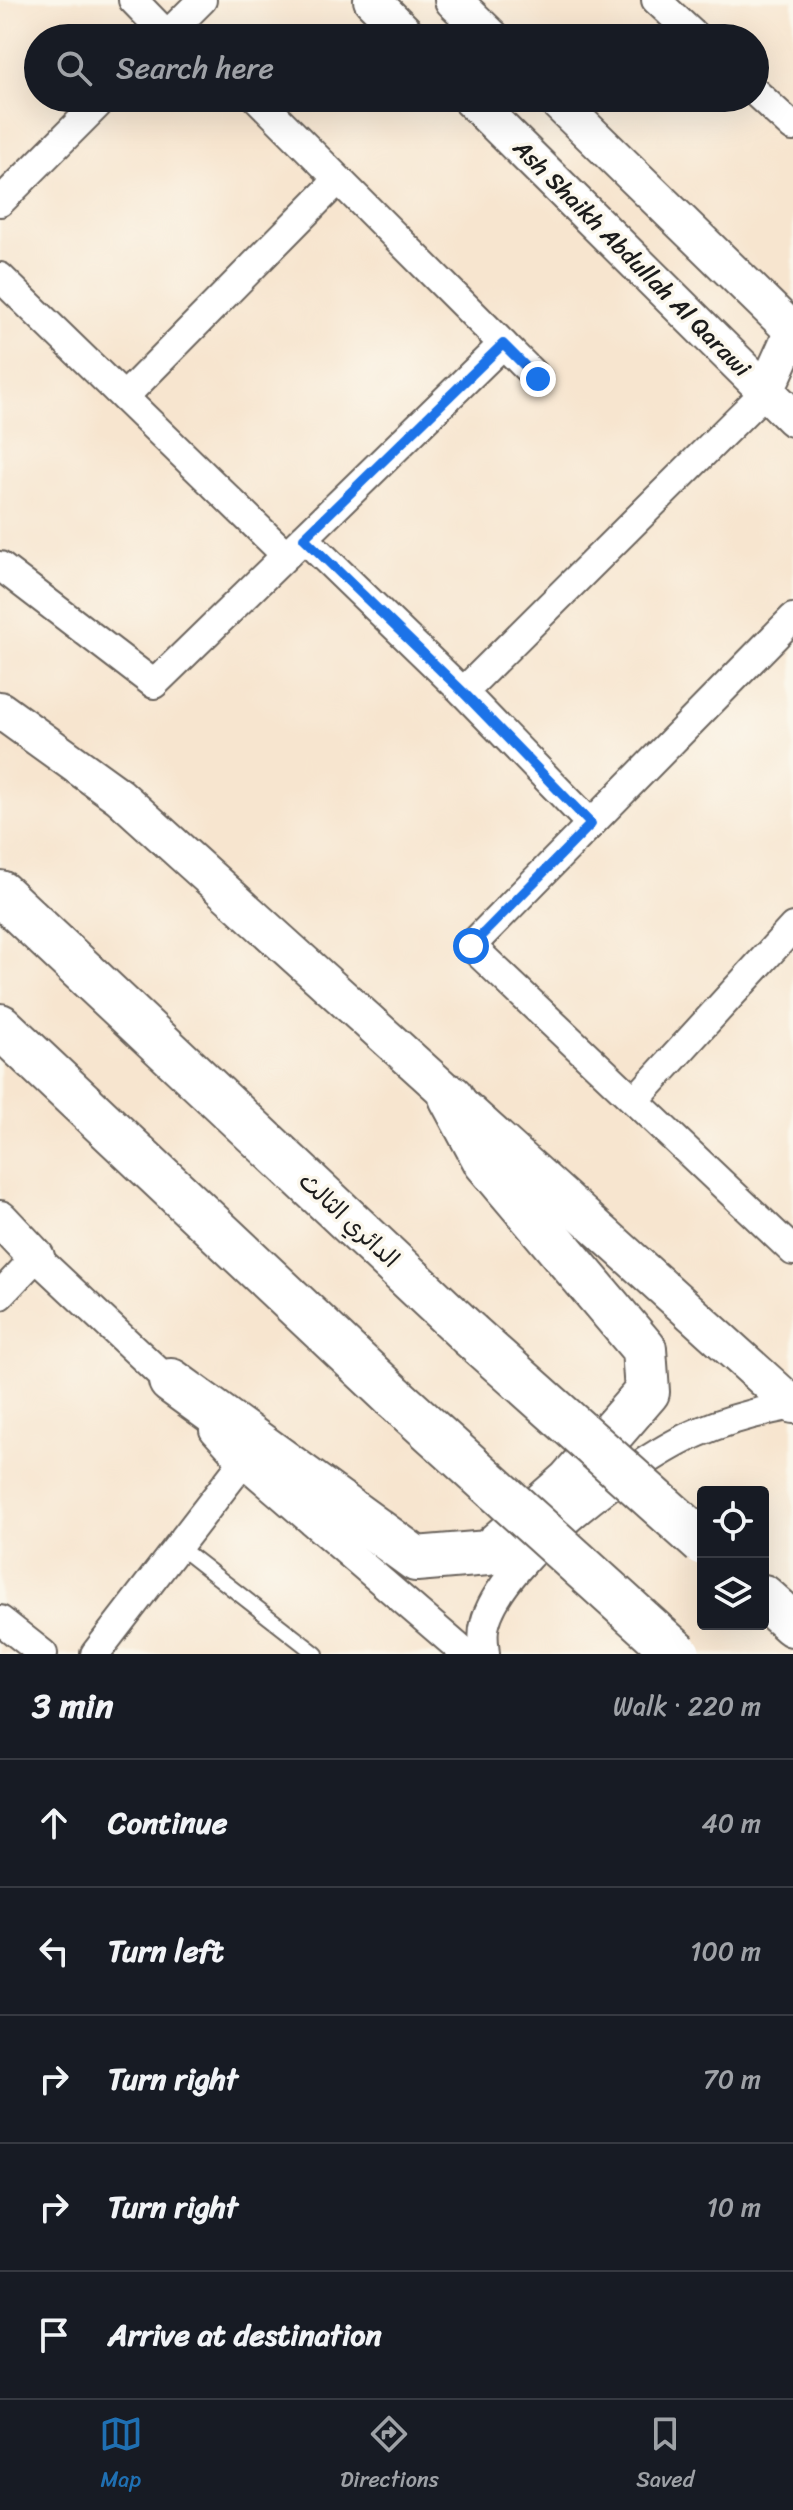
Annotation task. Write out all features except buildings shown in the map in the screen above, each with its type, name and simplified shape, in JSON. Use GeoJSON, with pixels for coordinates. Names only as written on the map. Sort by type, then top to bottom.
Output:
{"type":"FeatureCollection","features":[{"type":"Feature","properties":{"kind":"highway","name":"الدائري الثالث"},"geometry":{"type":"LineString","coordinates":[[0,893],[469,1334],[697,1538]]}},
{"type":"Feature","properties":{"kind":"highway"},"geometry":{"type":"LineString","coordinates":[[0,1026],[395,1398],[678,1654]]}},
{"type":"Feature","properties":{"kind":"highway"},"geometry":{"type":"LineString","coordinates":[[171,1381],[416,1559],[488,1553],[570,1481],[647,1392],[644,1349],[486,1162],[451,1097]]}},
{"type":"Feature","properties":{"kind":"highway"},"geometry":{"type":"LineString","coordinates":[[769,1602],[793,1624]]}},
{"type":"Feature","properties":{"kind":"street"},"geometry":{"type":"LineString","coordinates":[[133,0],[165,24]]}},
{"type":"Feature","properties":{"kind":"street"},"geometry":{"type":"LineString","coordinates":[[184,24],[202,0]]}},
{"type":"Feature","properties":{"kind":"street"},"geometry":{"type":"LineString","coordinates":[[372,0],[396,24]]}},
{"type":"Feature","properties":{"kind":"street"},"geometry":{"type":"LineString","coordinates":[[453,0],[478,24]]}},
{"type":"Feature","properties":{"kind":"street"},"geometry":{"type":"LineString","coordinates":[[656,0],[682,24]]}},
{"type":"Feature","properties":{"kind":"street"},"geometry":{"type":"LineString","coordinates":[[769,105],[793,127]]}},
{"type":"Feature","properties":{"kind":"street"},"geometry":{"type":"LineString","coordinates":[[4,190],[89,112]]}},
{"type":"Feature","properties":{"kind":"street"},"geometry":{"type":"LineString","coordinates":[[271,112],[538,379]]}},
{"type":"Feature","properties":{"kind":"street","name":"Ash Shaikh Abdullah Al Qarawi"},"geometry":{"type":"LineString","coordinates":[[485,112],[779,384],[793,418]]}},
{"type":"Feature","properties":{"kind":"street"},"geometry":{"type":"LineString","coordinates":[[463,692],[779,384],[793,331],[568,112]]}},
{"type":"Feature","properties":{"kind":"street"},"geometry":{"type":"LineString","coordinates":[[124,397],[338,180]]}},
{"type":"Feature","properties":{"kind":"street"},"geometry":{"type":"LineString","coordinates":[[0,277],[124,397],[463,692],[591,824]]}},
{"type":"Feature","properties":{"kind":"street"},"geometry":{"type":"LineString","coordinates":[[0,566],[154,684],[503,344]]}},
{"type":"Feature","properties":{"kind":"street"},"geometry":{"type":"LineString","coordinates":[[793,618],[471,946],[793,1251]]}},
{"type":"Feature","properties":{"kind":"street"},"geometry":{"type":"LineString","coordinates":[[0,710],[119,796],[793,1405]]}},
{"type":"Feature","properties":{"kind":"street"},"geometry":{"type":"LineString","coordinates":[[636,1099],[793,927]]}},
{"type":"Feature","properties":{"kind":"street"},"geometry":{"type":"LineString","coordinates":[[0,1219],[36,1257],[171,1381],[243,1462],[459,1652]]}},
{"type":"Feature","properties":{"kind":"street"},"geometry":{"type":"LineString","coordinates":[[0,1295],[36,1257]]}},
{"type":"Feature","properties":{"kind":"street"},"geometry":{"type":"LineString","coordinates":[[485,1654],[485,1620],[505,1583],[565,1520],[642,1463],[697,1433],[743,1416],[793,1405]]}},
{"type":"Feature","properties":{"kind":"street"},"geometry":{"type":"LineString","coordinates":[[95,1654],[243,1462]]}},
{"type":"Feature","properties":{"kind":"street"},"geometry":{"type":"LineString","coordinates":[[0,1620],[43,1654]]}},
{"type":"Feature","properties":{"kind":"lane"},"geometry":{"type":"LineString","coordinates":[[179,1547],[316,1654]]}},
{"type":"Feature","properties":{"kind":"route"},"geometry":{"type":"LineString","coordinates":[[471,946],[591,824],[463,692],[304,538],[503,344],[538,379]]}}]}
